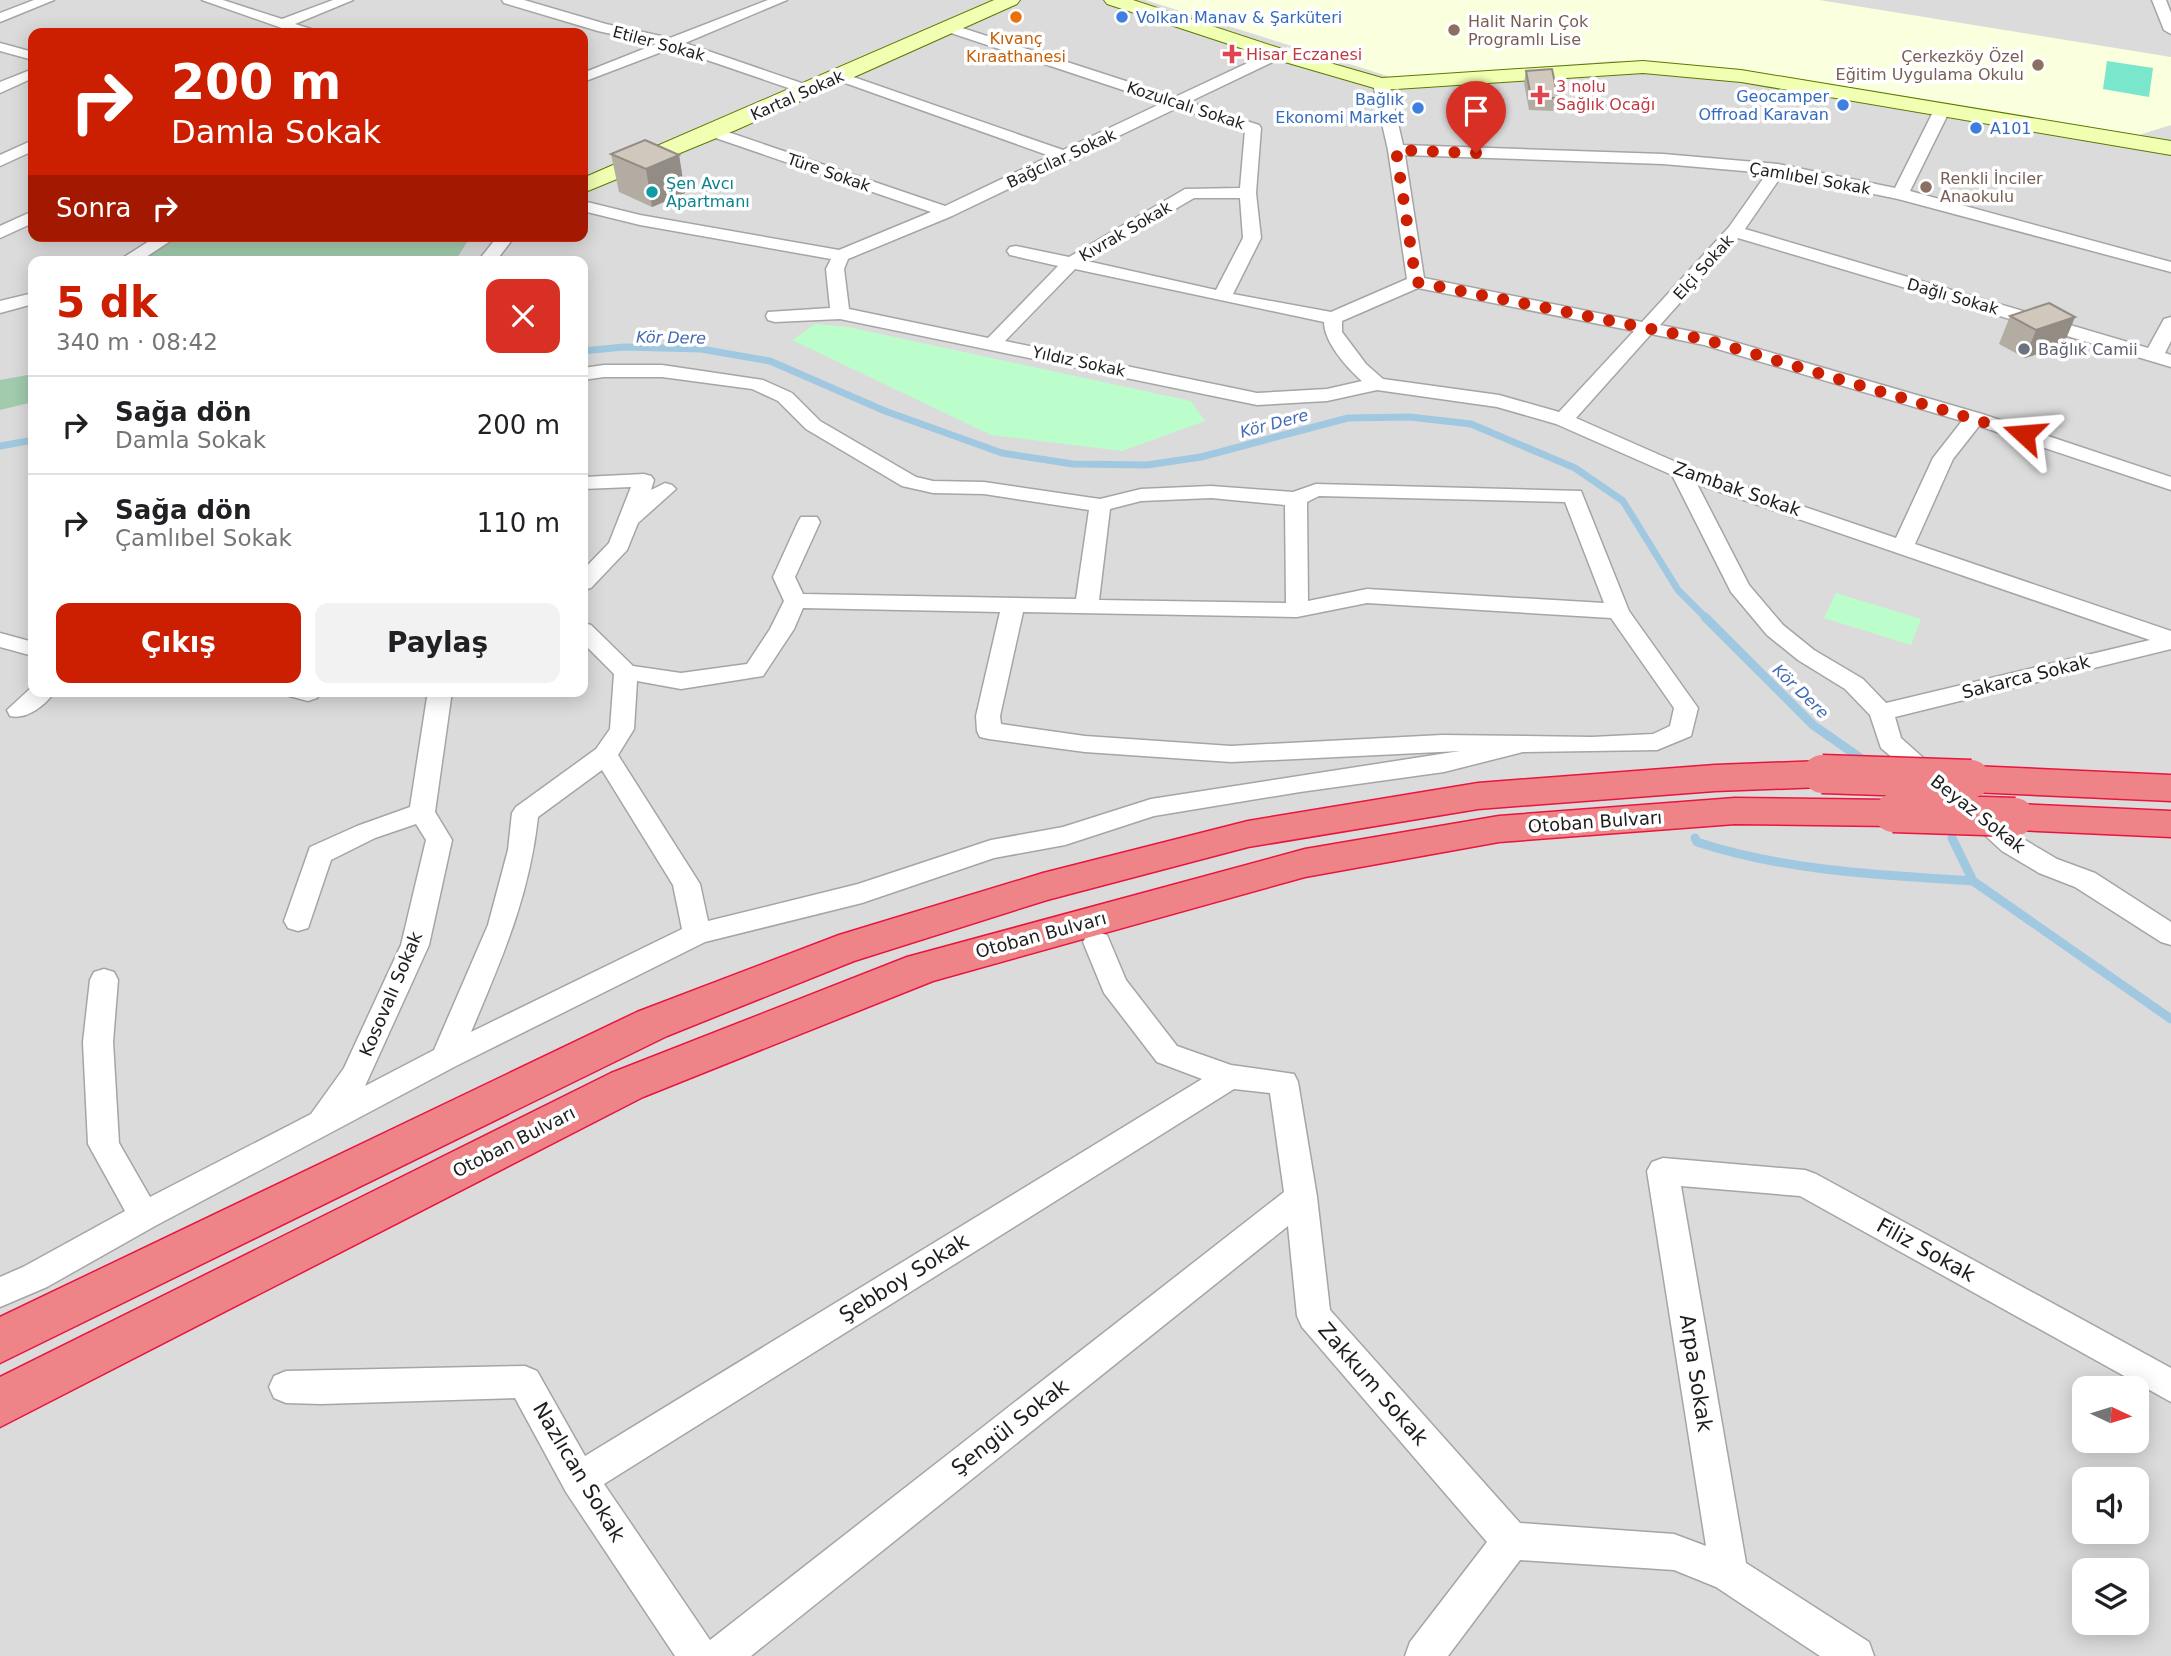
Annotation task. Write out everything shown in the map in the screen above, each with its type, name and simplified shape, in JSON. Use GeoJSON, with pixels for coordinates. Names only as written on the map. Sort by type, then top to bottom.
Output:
{"type":"FeatureCollection","features":[{"type":"Feature","properties":{"kind":"highway","name":"Otoban Bulvarı"},"geometry":{"type":"LineString","coordinates":[[0,1341],[652,1024],[852,946],[1043,887],[1248,834],[1478,796],[1715,778],[1822,774],[2171,788]]}},
{"type":"Feature","properties":{"kind":"highway","name":"Otoban Bulvarı"},"geometry":{"type":"LineString","coordinates":[[0,1403],[627,1085],[922,968],[1305,863],[1499,829],[1735,811],[1893,813],[2171,824]]}},
{"type":"Feature","properties":{"kind":"street"},"geometry":{"type":"LineString","coordinates":[[0,18],[47,0]]}},
{"type":"Feature","properties":{"kind":"street"},"geometry":{"type":"LineString","coordinates":[[209,0],[294,28]]}},
{"type":"Feature","properties":{"kind":"street"},"geometry":{"type":"LineString","coordinates":[[282,24],[346,0]]}},
{"type":"Feature","properties":{"kind":"street","name":"Etiler Sokak"},"geometry":{"type":"LineString","coordinates":[[509,0],[603,28],[672,43],[808,90]]}},
{"type":"Feature","properties":{"kind":"street"},"geometry":{"type":"LineString","coordinates":[[588,76],[779,0]]}},
{"type":"Feature","properties":{"kind":"street","name":"Kartal Sokak"},"geometry":{"type":"LineString","coordinates":[[588,184],[713,132],[1010,0]]}},
{"type":"Feature","properties":{"kind":"street"},"geometry":{"type":"LineString","coordinates":[[1114,0],[1278,54],[1381,84],[1631,66],[1741,76],[2171,148]]}},
{"type":"Feature","properties":{"kind":"street"},"geometry":{"type":"LineString","coordinates":[[2159,0],[2171,30]]}},
{"type":"Feature","properties":{"kind":"street","name":"Kozulcalı Sokak"},"geometry":{"type":"LineString","coordinates":[[950,28],[1253,128],[1248,193],[1252,239],[1222,298]]}},
{"type":"Feature","properties":{"kind":"street"},"geometry":{"type":"LineString","coordinates":[[0,47],[28,55]]}},
{"type":"Feature","properties":{"kind":"street","name":"Bağcılar Sokak"},"geometry":{"type":"LineString","coordinates":[[841,256],[946,212],[1278,54]]}},
{"type":"Feature","properties":{"kind":"street"},"geometry":{"type":"LineString","coordinates":[[0,88],[28,75]]}},
{"type":"Feature","properties":{"kind":"street"},"geometry":{"type":"LineString","coordinates":[[839,76],[1065,156]]}},
{"type":"Feature","properties":{"kind":"street"},"geometry":{"type":"LineString","coordinates":[[1381,84],[1396,150],[1416,282]]}},
{"type":"Feature","properties":{"kind":"street"},"geometry":{"type":"LineString","coordinates":[[1900,194],[1942,110]]}},
{"type":"Feature","properties":{"kind":"street","name":"Türe Sokak"},"geometry":{"type":"LineString","coordinates":[[713,132],[946,212]]}},
{"type":"Feature","properties":{"kind":"street"},"geometry":{"type":"LineString","coordinates":[[0,147],[28,151]]}},
{"type":"Feature","properties":{"kind":"street","name":"Çamlıbel Sokak"},"geometry":{"type":"LineString","coordinates":[[1396,150],[1663,159],[1778,169],[1900,194],[2171,267]]}},
{"type":"Feature","properties":{"kind":"street"},"geometry":{"type":"LineString","coordinates":[[0,161],[28,151]]}},
{"type":"Feature","properties":{"kind":"street","name":"Elçi Sokak"},"geometry":{"type":"LineString","coordinates":[[1563,420],[1735,231],[1778,169]]}},
{"type":"Feature","properties":{"kind":"street","name":"Kıvrak Sokak"},"geometry":{"type":"LineString","coordinates":[[993,343],[1070,264],[1191,193],[1248,193]]}},
{"type":"Feature","properties":{"kind":"street"},"geometry":{"type":"LineString","coordinates":[[588,207],[640,220],[841,256],[835,269],[840,313]]}},
{"type":"Feature","properties":{"kind":"street"},"geometry":{"type":"LineString","coordinates":[[0,233],[28,219]]}},
{"type":"Feature","properties":{"kind":"street","name":"Dağlı Sokak"},"geometry":{"type":"LineString","coordinates":[[1735,231],[2162,358]]}},
{"type":"Feature","properties":{"kind":"street"},"geometry":{"type":"LineString","coordinates":[[136,256],[160,242]]}},
{"type":"Feature","properties":{"kind":"street"},"geometry":{"type":"LineString","coordinates":[[491,256],[502,242]]}},
{"type":"Feature","properties":{"kind":"street"},"geometry":{"type":"LineString","coordinates":[[1016,251],[1222,298],[1333,318],[1416,282],[1707,340],[1975,418],[2171,484]]}},
{"type":"Feature","properties":{"kind":"street"},"geometry":{"type":"LineString","coordinates":[[0,307],[28,299]]}},
{"type":"Feature","properties":{"kind":"street","name":"Yıldız Sokak"},"geometry":{"type":"LineString","coordinates":[[775,316],[840,313],[1257,399],[1327,395],[1377,384]]}},
{"type":"Feature","properties":{"kind":"street"},"geometry":{"type":"LineString","coordinates":[[1333,318],[1333,332],[1359,368],[1377,384]]}},
{"type":"Feature","properties":{"kind":"street"},"geometry":{"type":"LineString","coordinates":[[2162,358],[2171,323]]}},
{"type":"Feature","properties":{"kind":"street"},"geometry":{"type":"LineString","coordinates":[[588,373],[662,372],[756,384],[785,397],[813,425],[909,482],[933,487],[984,488],[1100,505],[1141,495],[1211,492],[1296,499],[1316,490],[1573,496],[1618,611],[1686,708],[1682,730],[1657,742],[1592,746],[1442,743],[1231,754],[1085,744],[989,731],[988,716],[1013,607]]}},
{"type":"Feature","properties":{"kind":"street","name":"Zambak Sokak"},"geometry":{"type":"LineString","coordinates":[[1377,384],[1499,401],[1563,420],[1680,471],[1903,545],[2171,640]]}},
{"type":"Feature","properties":{"kind":"street"},"geometry":{"type":"LineString","coordinates":[[1903,545],[1943,458],[1975,418]]}},
{"type":"Feature","properties":{"kind":"street"},"geometry":{"type":"LineString","coordinates":[[1680,471],[1739,587],[1776,630],[1806,655],[1854,684],[1881,712]]}},
{"type":"Feature","properties":{"kind":"street"},"geometry":{"type":"LineString","coordinates":[[588,483],[644,481],[619,545],[588,578]]}},
{"type":"Feature","properties":{"kind":"street"},"geometry":{"type":"LineString","coordinates":[[629,520],[665,489]]}},
{"type":"Feature","properties":{"kind":"street"},"geometry":{"type":"LineString","coordinates":[[1296,499],[1297,610]]}},
{"type":"Feature","properties":{"kind":"street"},"geometry":{"type":"LineString","coordinates":[[1086,608],[1100,505]]}},
{"type":"Feature","properties":{"kind":"street"},"geometry":{"type":"LineString","coordinates":[[588,635],[626,672],[681,681],[755,671],[782,629],[795,601],[784,577],[808,522]]}},
{"type":"Feature","properties":{"kind":"street"},"geometry":{"type":"LineString","coordinates":[[795,601],[1297,610],[1367,596],[1618,611]]}},
{"type":"Feature","properties":{"kind":"street"},"geometry":{"type":"LineString","coordinates":[[0,640],[28,648]]}},
{"type":"Feature","properties":{"kind":"street","name":"Sakarca Sokak"},"geometry":{"type":"LineString","coordinates":[[1881,712],[2171,640]]}},
{"type":"Feature","properties":{"kind":"street"},"geometry":{"type":"LineString","coordinates":[[445,1058],[502,925],[520,850],[525,813],[605,755],[622,729],[626,672]]}},
{"type":"Feature","properties":{"kind":"street"},"geometry":{"type":"LineString","coordinates":[[19,710],[35,697]]}},
{"type":"Feature","properties":{"kind":"street"},"geometry":{"type":"LineString","coordinates":[[298,921],[319,855],[366,832],[422,812],[439,697]]}},
{"type":"Feature","properties":{"kind":"street","name":"Beyaz Sokak"},"geometry":{"type":"LineString","coordinates":[[1881,712],[1890,742],[2011,844],[2048,866],[2085,880],[2171,935]]}},
{"type":"Feature","properties":{"kind":"street"},"geometry":{"type":"LineString","coordinates":[[0,1292],[35,1277],[144,1216],[445,1058],[697,934],[862,892],[991,849],[1065,836],[1151,808],[1300,783],[1444,764],[1523,744]]}},
{"type":"Feature","properties":{"kind":"street"},"geometry":{"type":"LineString","coordinates":[[605,755],[686,884],[697,934]]}},
{"type":"Feature","properties":{"kind":"street","name":"Kosovalı Sokak"},"geometry":{"type":"LineString","coordinates":[[321,1124],[356,1075],[415,945],[439,840],[422,812]]}},
{"type":"Feature","properties":{"kind":"street"},"geometry":{"type":"LineString","coordinates":[[1097,942],[1114,985],[1167,1054],[1230,1077]]}},
{"type":"Feature","properties":{"kind":"street"},"geometry":{"type":"LineString","coordinates":[[104,980],[98,1042],[104,1144],[144,1216]]}},
{"type":"Feature","properties":{"kind":"street","name":"Zakkum Sokak"},"geometry":{"type":"LineString","coordinates":[[1230,1077],[1283,1082],[1301,1197],[1314,1316],[1511,1541]]}},
{"type":"Feature","properties":{"kind":"street","name":"Şebboy Sokak"},"geometry":{"type":"LineString","coordinates":[[579,1480],[1230,1077]]}},
{"type":"Feature","properties":{"kind":"street","name":"Filiz Sokak"},"geometry":{"type":"LineString","coordinates":[[1663,1171],[1805,1183],[2171,1386]]}},
{"type":"Feature","properties":{"kind":"street","name":"Arpa Sokak"},"geometry":{"type":"LineString","coordinates":[[1663,1171],[1729,1574]]}},
{"type":"Feature","properties":{"kind":"street","name":"Şengül Sokak"},"geometry":{"type":"LineString","coordinates":[[720,1656],[1301,1197]]}},
{"type":"Feature","properties":{"kind":"street","name":"Nazlıcan Sokak"},"geometry":{"type":"LineString","coordinates":[[286,1387],[525,1382],[579,1480],[698,1656]]}},
{"type":"Feature","properties":{"kind":"street"},"geometry":{"type":"LineString","coordinates":[[1424,1656],[1511,1541],[1674,1552],[1729,1574],[1855,1656]]}},
{"type":"Feature","properties":{"kind":"shaded area"},"geometry":{"type":"Polygon","coordinates":[[[0,0],[2171,0],[2171,1656],[0,1656],[0,0]]]}},
{"type":"Feature","properties":{"kind":"shaded area"},"geometry":{"type":"Polygon","coordinates":[[[1145,0],[1819,0],[2171,57],[2171,125],[2139,135],[1745,70],[1659,62],[1615,61],[1394,78],[1145,0]]]}},
{"type":"Feature","properties":{"kind":"shaded area"},"geometry":{"type":"Polygon","coordinates":[[[171,242],[467,242],[458,256],[147,256],[171,242]]]}},
{"type":"Feature","properties":{"kind":"shaded area"},"geometry":{"type":"Polygon","coordinates":[[[28,375],[28,403],[0,410],[0,380],[28,375]]]}},
{"type":"Feature","properties":{"kind":"green space"},"geometry":{"type":"Polygon","coordinates":[[[2107,61],[2153,68],[2149,97],[2103,89],[2107,61]]]}},
{"type":"Feature","properties":{"kind":"green space"},"geometry":{"type":"Polygon","coordinates":[[[815,324],[848,327],[1191,401],[1205,421],[1122,451],[991,435],[792,340],[815,324]]]}},
{"type":"Feature","properties":{"kind":"green space"},"geometry":{"type":"Polygon","coordinates":[[[1836,593],[1921,619],[1911,645],[1824,618],[1836,593]]]}},
{"type":"Feature","properties":{"kind":"building"},"geometry":{"type":"Polygon","coordinates":[[[1552,69],[1558,98],[1531,97],[1526,71],[1552,69]]]}},
{"type":"Feature","properties":{"kind":"building"},"geometry":{"type":"Polygon","coordinates":[[[645,140],[679,155],[646,169],[611,154],[645,140]]]}},
{"type":"Feature","properties":{"kind":"building"},"geometry":{"type":"Polygon","coordinates":[[[2049,303],[2075,317],[2036,330],[2010,316],[2049,303]]]}},
{"type":"Feature","properties":{"kind":"waterway","name":"Kör Dere"},"geometry":{"type":"LineString","coordinates":[[588,351],[624,347],[701,349],[770,361],[885,411],[1002,453],[1073,464],[1147,465],[1201,457],[1348,418],[1410,417],[1471,424],[1575,468],[1623,501],[1678,590],[1813,725],[1859,757]]}},
{"type":"Feature","properties":{"kind":"waterway","name":"Kör Dere"},"geometry":{"type":"LineString","coordinates":[[0,446],[28,441]]}},
{"type":"Feature","properties":{"kind":"waterway"},"geometry":{"type":"LineString","coordinates":[[1695,838],[1697,842],[1730,852],[1799,866],[1973,881]]}},
{"type":"Feature","properties":{"kind":"waterway","name":"Kör Dere"},"geometry":{"type":"LineString","coordinates":[[1952,838],[1973,881]]}},
{"type":"Feature","properties":{"kind":"waterway","name":"Kör Dere"},"geometry":{"type":"LineString","coordinates":[[1973,881],[2171,1019]]}},
{"type":"Feature","properties":{"kind":"place","name":"Kıvanç Kıraathanesi"},"geometry":{"type":"Point","coordinates":[1016,17]}},
{"type":"Feature","properties":{"kind":"place","name":"Volkan Manav & Şarküteri"},"geometry":{"type":"Point","coordinates":[1122,17]}},
{"type":"Feature","properties":{"kind":"place","name":"Halit Narin Çok Programlı Lise"},"geometry":{"type":"Point","coordinates":[1454,30]}},
{"type":"Feature","properties":{"kind":"place","name":"Hisar Eczanesi"},"geometry":{"type":"Point","coordinates":[1232,54]}},
{"type":"Feature","properties":{"kind":"place","name":"Çerkezköy Özel Eğitim Uygulama Okulu"},"geometry":{"type":"Point","coordinates":[2038,65]}},
{"type":"Feature","properties":{"kind":"place","name":"3 nolu Sağlık Ocağı"},"geometry":{"type":"Point","coordinates":[1540,95]}},
{"type":"Feature","properties":{"kind":"place","name":"Geocamper Offroad Karavan"},"geometry":{"type":"Point","coordinates":[1843,105]}},
{"type":"Feature","properties":{"kind":"place","name":"Bağlık Ekonomi Market"},"geometry":{"type":"Point","coordinates":[1418,108]}},
{"type":"Feature","properties":{"kind":"place","name":"A101"},"geometry":{"type":"Point","coordinates":[1976,128]}},
{"type":"Feature","properties":{"kind":"place","name":"Renkli İnciler Anaokulu"},"geometry":{"type":"Point","coordinates":[1926,187]}},
{"type":"Feature","properties":{"kind":"place","name":"Şen Avcı Apartmanı"},"geometry":{"type":"Point","coordinates":[652,192]}},
{"type":"Feature","properties":{"kind":"place","name":"Bağlık Camii"},"geometry":{"type":"Point","coordinates":[2024,349]}},
{"type":"Feature","properties":{"kind":"route"},"geometry":{"type":"LineString","coordinates":[[1476,153],[1396,150],[1416,282],[1707,340],[2024,434]]}}]}
